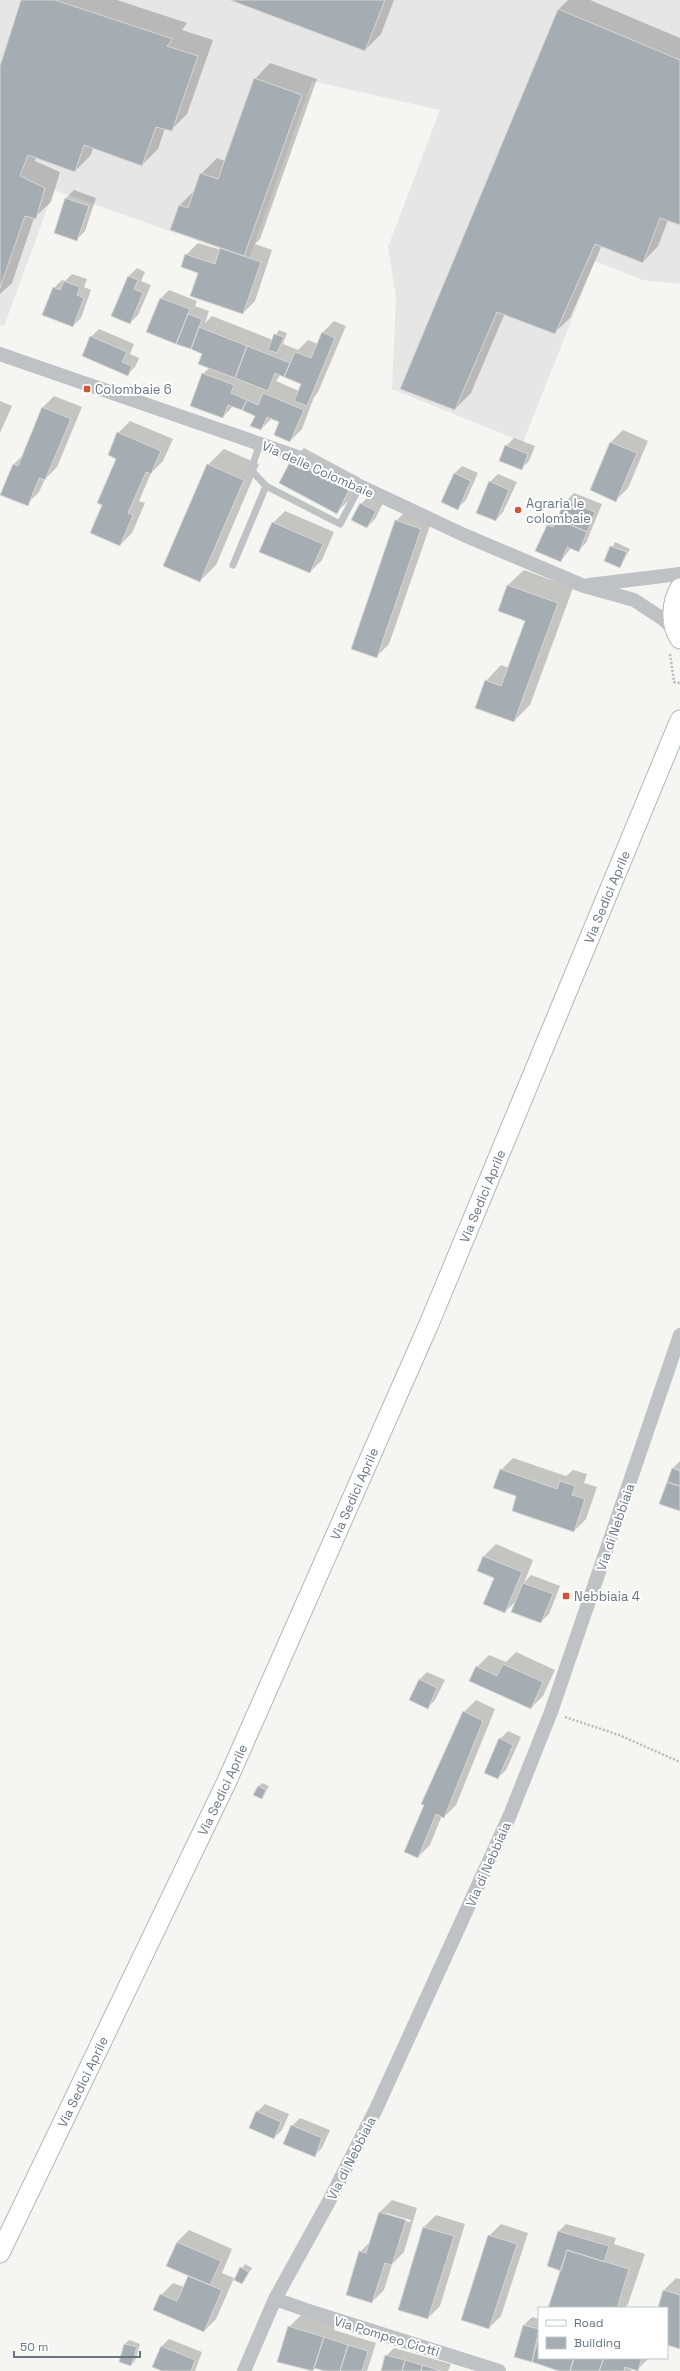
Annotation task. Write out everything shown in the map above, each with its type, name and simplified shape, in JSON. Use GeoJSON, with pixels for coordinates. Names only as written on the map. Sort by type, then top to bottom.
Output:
{"type":"FeatureCollection","features":[{"type":"Feature","properties":{"kind":"main road"},"geometry":{"type":"LineString","coordinates":[[674,640],[673,608],[680,588]]}},
{"type":"Feature","properties":{"kind":"main road","name":"Via Sedici Aprile"},"geometry":{"type":"LineString","coordinates":[[0,2253],[243,1745],[429,1324],[680,719]]}},
{"type":"Feature","properties":{"kind":"street","name":"Via delle Colombaie"},"geometry":{"type":"LineString","coordinates":[[0,354],[30,362],[196,423],[260,443],[298,458],[359,488],[464,535],[584,586],[634,600],[663,619],[674,640]]}},
{"type":"Feature","properties":{"kind":"street"},"geometry":{"type":"LineString","coordinates":[[584,586],[680,574]]}},
{"type":"Feature","properties":{"kind":"street","name":"Via di Nebbiaia"},"geometry":{"type":"LineString","coordinates":[[244,2371],[275,2299],[328,2203],[382,2095],[510,1815],[551,1712],[680,1335]]}},
{"type":"Feature","properties":{"kind":"street","name":"Via Pompeo Ciotti"},"geometry":{"type":"LineString","coordinates":[[275,2299],[315,2314],[499,2371]]}},
{"type":"Feature","properties":{"kind":"lane"},"geometry":{"type":"LineString","coordinates":[[260,443],[251,470],[266,486],[340,524],[359,488]]}},
{"type":"Feature","properties":{"kind":"lane"},"geometry":{"type":"LineString","coordinates":[[233,566],[266,486]]}},
{"type":"Feature","properties":{"kind":"path"},"geometry":{"type":"LineString","coordinates":[[674,640],[674,682],[680,683]]}},
{"type":"Feature","properties":{"kind":"path"},"geometry":{"type":"LineString","coordinates":[[551,1712],[619,1735],[680,1762]]}},
{"type":"Feature","properties":{"kind":"shaded area"},"geometry":{"type":"Polygon","coordinates":[[[0,0],[680,0],[680,284],[643,280],[595,261],[523,442],[392,389],[396,297],[388,247],[440,110],[312,81],[249,259],[54,190],[4,326],[0,325],[0,0]]]}},
{"type":"Feature","properties":{"kind":"building"},"geometry":{"type":"Polygon","coordinates":[[[21,0],[55,0],[173,39],[167,46],[198,56],[172,131],[156,127],[142,166],[84,145],[75,172],[28,155],[20,176],[45,188],[36,219],[25,216],[0,288],[0,66],[21,0]]]}},
{"type":"Feature","properties":{"kind":"building"},"geometry":{"type":"Polygon","coordinates":[[[230,0],[385,0],[365,51],[230,0]]]}},
{"type":"Feature","properties":{"kind":"building"},"geometry":{"type":"Polygon","coordinates":[[[558,9],[680,60],[680,225],[660,218],[643,263],[595,244],[555,334],[497,312],[455,410],[400,389],[558,9]]]}},
{"type":"Feature","properties":{"kind":"building"},"geometry":{"type":"Polygon","coordinates":[[[254,78],[302,95],[244,256],[170,230],[179,205],[188,208],[200,173],[218,179],[254,78]]]}},
{"type":"Feature","properties":{"kind":"building"},"geometry":{"type":"Polygon","coordinates":[[[65,198],[89,206],[77,241],[54,233],[65,198]]]}},
{"type":"Feature","properties":{"kind":"building"},"geometry":{"type":"Polygon","coordinates":[[[220,248],[261,262],[243,314],[190,296],[198,273],[181,267],[185,254],[215,264],[220,248]]]}},
{"type":"Feature","properties":{"kind":"building"},"geometry":{"type":"Polygon","coordinates":[[[128,276],[138,280],[134,289],[143,293],[130,324],[111,316],[128,276]]]}},
{"type":"Feature","properties":{"kind":"building"},"geometry":{"type":"Polygon","coordinates":[[[64,281],[80,287],[77,295],[84,298],[73,327],[42,315],[53,287],[60,290],[64,281]]]}},
{"type":"Feature","properties":{"kind":"building"},"geometry":{"type":"Polygon","coordinates":[[[160,298],[190,309],[176,344],[146,332],[160,298]]]}},
{"type":"Feature","properties":{"kind":"building"},"geometry":{"type":"Polygon","coordinates":[[[188,314],[202,319],[191,349],[176,344],[188,314]]]}},
{"type":"Feature","properties":{"kind":"building"},"geometry":{"type":"Polygon","coordinates":[[[199,327],[247,346],[235,378],[198,364],[202,354],[191,349],[199,327]]]}},
{"type":"Feature","properties":{"kind":"building"},"geometry":{"type":"Polygon","coordinates":[[[322,332],[335,338],[307,406],[294,401],[301,384],[284,377],[295,352],[311,358],[322,332]]]}},
{"type":"Feature","properties":{"kind":"building"},"geometry":{"type":"Polygon","coordinates":[[[274,334],[284,337],[277,353],[268,350],[274,334]]]}},
{"type":"Feature","properties":{"kind":"building"},"geometry":{"type":"Polygon","coordinates":[[[90,336],[127,352],[122,362],[132,366],[128,376],[82,356],[90,336]]]}},
{"type":"Feature","properties":{"kind":"building"},"geometry":{"type":"Polygon","coordinates":[[[247,346],[290,363],[284,377],[275,373],[268,391],[235,378],[247,346]]]}},
{"type":"Feature","properties":{"kind":"building"},"geometry":{"type":"Polygon","coordinates":[[[202,373],[234,385],[231,393],[247,400],[242,410],[228,405],[223,418],[190,406],[202,373]]]}},
{"type":"Feature","properties":{"kind":"building"},"geometry":{"type":"Polygon","coordinates":[[[263,393],[304,410],[290,442],[274,435],[279,422],[267,417],[261,430],[250,426],[255,416],[242,410],[247,400],[258,405],[263,393]]]}},
{"type":"Feature","properties":{"kind":"building"},"geometry":{"type":"Polygon","coordinates":[[[42,407],[71,419],[45,480],[39,478],[28,506],[0,495],[13,464],[18,466],[42,407]]]}},
{"type":"Feature","properties":{"kind":"building"},"geometry":{"type":"Polygon","coordinates":[[[117,432],[161,451],[151,474],[146,472],[128,513],[133,515],[120,546],[90,533],[102,505],[97,503],[116,459],[108,455],[117,432]]]}},
{"type":"Feature","properties":{"kind":"building"},"geometry":{"type":"Polygon","coordinates":[[[610,442],[637,453],[616,502],[590,490],[610,442]]]}},
{"type":"Feature","properties":{"kind":"building"},"geometry":{"type":"Polygon","coordinates":[[[505,445],[528,454],[522,470],[499,461],[505,445]]]}},
{"type":"Feature","properties":{"kind":"building"},"geometry":{"type":"Polygon","coordinates":[[[291,460],[349,490],[337,514],[279,483],[291,460]]]}},
{"type":"Feature","properties":{"kind":"building"},"geometry":{"type":"Polygon","coordinates":[[[207,464],[244,480],[200,582],[163,566],[207,464]]]}},
{"type":"Feature","properties":{"kind":"building"},"geometry":{"type":"Polygon","coordinates":[[[454,473],[471,481],[458,510],[441,502],[454,473]]]}},
{"type":"Feature","properties":{"kind":"building"},"geometry":{"type":"Polygon","coordinates":[[[489,481],[509,490],[496,521],[476,513],[489,481]]]}},
{"type":"Feature","properties":{"kind":"building"},"geometry":{"type":"Polygon","coordinates":[[[565,500],[595,512],[587,532],[557,519],[565,500]]]}},
{"type":"Feature","properties":{"kind":"building"},"geometry":{"type":"Polygon","coordinates":[[[360,503],[376,511],[367,528],[351,520],[360,503]]]}},
{"type":"Feature","properties":{"kind":"building"},"geometry":{"type":"Polygon","coordinates":[[[557,519],[587,532],[579,552],[567,547],[561,562],[535,551],[547,525],[553,527],[557,519]]]}},
{"type":"Feature","properties":{"kind":"building"},"geometry":{"type":"Polygon","coordinates":[[[395,520],[421,529],[377,658],[351,649],[395,520]]]}},
{"type":"Feature","properties":{"kind":"building"},"geometry":{"type":"Polygon","coordinates":[[[272,522],[323,544],[310,573],[259,552],[272,522]]]}},
{"type":"Feature","properties":{"kind":"building"},"geometry":{"type":"Polygon","coordinates":[[[610,546],[627,552],[620,568],[604,561],[610,546]]]}},
{"type":"Feature","properties":{"kind":"building"},"geometry":{"type":"Polygon","coordinates":[[[507,585],[558,603],[514,722],[475,708],[485,680],[501,686],[525,621],[498,611],[507,585]]]}},
{"type":"Feature","properties":{"kind":"building"},"geometry":{"type":"Polygon","coordinates":[[[672,1468],[680,1471],[680,1486],[667,1482],[672,1468]]]}},
{"type":"Feature","properties":{"kind":"building"},"geometry":{"type":"Polygon","coordinates":[[[500,1469],[557,1489],[560,1481],[575,1486],[572,1495],[585,1499],[574,1532],[512,1511],[516,1496],[493,1488],[500,1469]]]}},
{"type":"Feature","properties":{"kind":"building"},"geometry":{"type":"Polygon","coordinates":[[[667,1482],[680,1486],[680,1511],[659,1504],[667,1482]]]}},
{"type":"Feature","properties":{"kind":"building"},"geometry":{"type":"Polygon","coordinates":[[[483,1556],[522,1572],[505,1613],[483,1604],[494,1578],[477,1571],[483,1556]]]}},
{"type":"Feature","properties":{"kind":"building"},"geometry":{"type":"Polygon","coordinates":[[[523,1583],[553,1594],[541,1623],[511,1612],[523,1583]]]}},
{"type":"Feature","properties":{"kind":"building"},"geometry":{"type":"Polygon","coordinates":[[[503,1664],[543,1682],[531,1709],[469,1681],[476,1666],[497,1676],[503,1664]]]}},
{"type":"Feature","properties":{"kind":"building"},"geometry":{"type":"Polygon","coordinates":[[[419,1679],[437,1688],[428,1709],[409,1700],[419,1679]]]}},
{"type":"Feature","properties":{"kind":"building"},"geometry":{"type":"Polygon","coordinates":[[[463,1711],[483,1721],[444,1818],[436,1814],[418,1858],[404,1852],[424,1805],[421,1804],[463,1711]]]}},
{"type":"Feature","properties":{"kind":"building"},"geometry":{"type":"Polygon","coordinates":[[[499,1738],[513,1745],[498,1779],[484,1773],[499,1738]]]}},
{"type":"Feature","properties":{"kind":"building"},"geometry":{"type":"Polygon","coordinates":[[[258,1786],[266,1790],[262,1799],[253,1795],[258,1786]]]}},
{"type":"Feature","properties":{"kind":"building"},"geometry":{"type":"Polygon","coordinates":[[[256,2111],[281,2122],[274,2139],[249,2128],[256,2111]]]}},
{"type":"Feature","properties":{"kind":"building"},"geometry":{"type":"Polygon","coordinates":[[[291,2125],[322,2138],[315,2157],[283,2144],[291,2125]]]}},
{"type":"Feature","properties":{"kind":"building"},"geometry":{"type":"Polygon","coordinates":[[[379,2212],[406,2220],[392,2265],[385,2263],[372,2303],[346,2295],[359,2251],[366,2253],[379,2212]]]}},
{"type":"Feature","properties":{"kind":"building"},"geometry":{"type":"Polygon","coordinates":[[[423,2227],[454,2236],[428,2319],[398,2310],[423,2227]]]}},
{"type":"Feature","properties":{"kind":"building"},"geometry":{"type":"Polygon","coordinates":[[[558,2231],[609,2246],[604,2262],[567,2250],[561,2271],[547,2266],[558,2231]]]}},
{"type":"Feature","properties":{"kind":"building"},"geometry":{"type":"Polygon","coordinates":[[[488,2235],[517,2244],[489,2329],[461,2320],[488,2235]]]}},
{"type":"Feature","properties":{"kind":"building"},"geometry":{"type":"Polygon","coordinates":[[[177,2242],[221,2261],[210,2285],[166,2266],[177,2242]]]}},
{"type":"Feature","properties":{"kind":"building"},"geometry":{"type":"Polygon","coordinates":[[[567,2250],[629,2269],[617,2307],[548,2307],[567,2250]]]}},
{"type":"Feature","properties":{"kind":"building"},"geometry":{"type":"Polygon","coordinates":[[[240,2267],[249,2272],[242,2284],[234,2280],[240,2267]]]}},
{"type":"Feature","properties":{"kind":"building"},"geometry":{"type":"Polygon","coordinates":[[[188,2276],[222,2290],[204,2332],[153,2310],[160,2294],[177,2301],[188,2276]]]}},
{"type":"Feature","properties":{"kind":"building"},"geometry":{"type":"Polygon","coordinates":[[[663,2290],[680,2295],[680,2349],[668,2345],[668,2307],[658,2307],[663,2290]]]}},
{"type":"Feature","properties":{"kind":"building"},"geometry":{"type":"Polygon","coordinates":[[[523,2325],[538,2329],[532,2362],[514,2357],[523,2325]]]}},
{"type":"Feature","properties":{"kind":"building"},"geometry":{"type":"Polygon","coordinates":[[[288,2326],[324,2337],[313,2371],[277,2362],[288,2326]]]}},
{"type":"Feature","properties":{"kind":"building"},"geometry":{"type":"Polygon","coordinates":[[[324,2337],[348,2345],[340,2371],[325,2371],[314,2368],[324,2337]]]}},
{"type":"Feature","properties":{"kind":"building"},"geometry":{"type":"Polygon","coordinates":[[[538,2340],[538,2359],[574,2359],[570,2371],[559,2371],[532,2362],[538,2340]]]}},
{"type":"Feature","properties":{"kind":"building"},"geometry":{"type":"Polygon","coordinates":[[[124,2344],[137,2347],[131,2366],[119,2362],[124,2344]]]}},
{"type":"Feature","properties":{"kind":"building"},"geometry":{"type":"Polygon","coordinates":[[[348,2345],[368,2351],[362,2371],[340,2371],[348,2345]]]}},
{"type":"Feature","properties":{"kind":"building"},"geometry":{"type":"Polygon","coordinates":[[[161,2346],[195,2360],[191,2371],[162,2371],[152,2367],[161,2346]]]}},
{"type":"Feature","properties":{"kind":"building"},"geometry":{"type":"Polygon","coordinates":[[[385,2355],[405,2360],[402,2371],[381,2371],[385,2355]]]}},
{"type":"Feature","properties":{"kind":"building"},"geometry":{"type":"Polygon","coordinates":[[[574,2359],[604,2359],[599,2371],[570,2371],[574,2359]]]}},
{"type":"Feature","properties":{"kind":"building"},"geometry":{"type":"Polygon","coordinates":[[[604,2359],[642,2359],[638,2371],[625,2367],[624,2371],[599,2371],[604,2359]]]}},
{"type":"Feature","properties":{"kind":"building"},"geometry":{"type":"Polygon","coordinates":[[[405,2360],[422,2365],[421,2371],[402,2371],[405,2360]]]}},
{"type":"Feature","properties":{"kind":"building"},"geometry":{"type":"Polygon","coordinates":[[[422,2365],[441,2371],[421,2371],[422,2365]]]}},
{"type":"Feature","properties":{"kind":"place","name":"Colombaie 6"},"geometry":{"type":"Point","coordinates":[87,389]}},
{"type":"Feature","properties":{"kind":"place","name":"Agraria le colombaie"},"geometry":{"type":"Point","coordinates":[518,510]}},
{"type":"Feature","properties":{"kind":"place","name":"Nebbiaia 4"},"geometry":{"type":"Point","coordinates":[566,1596]}}]}
